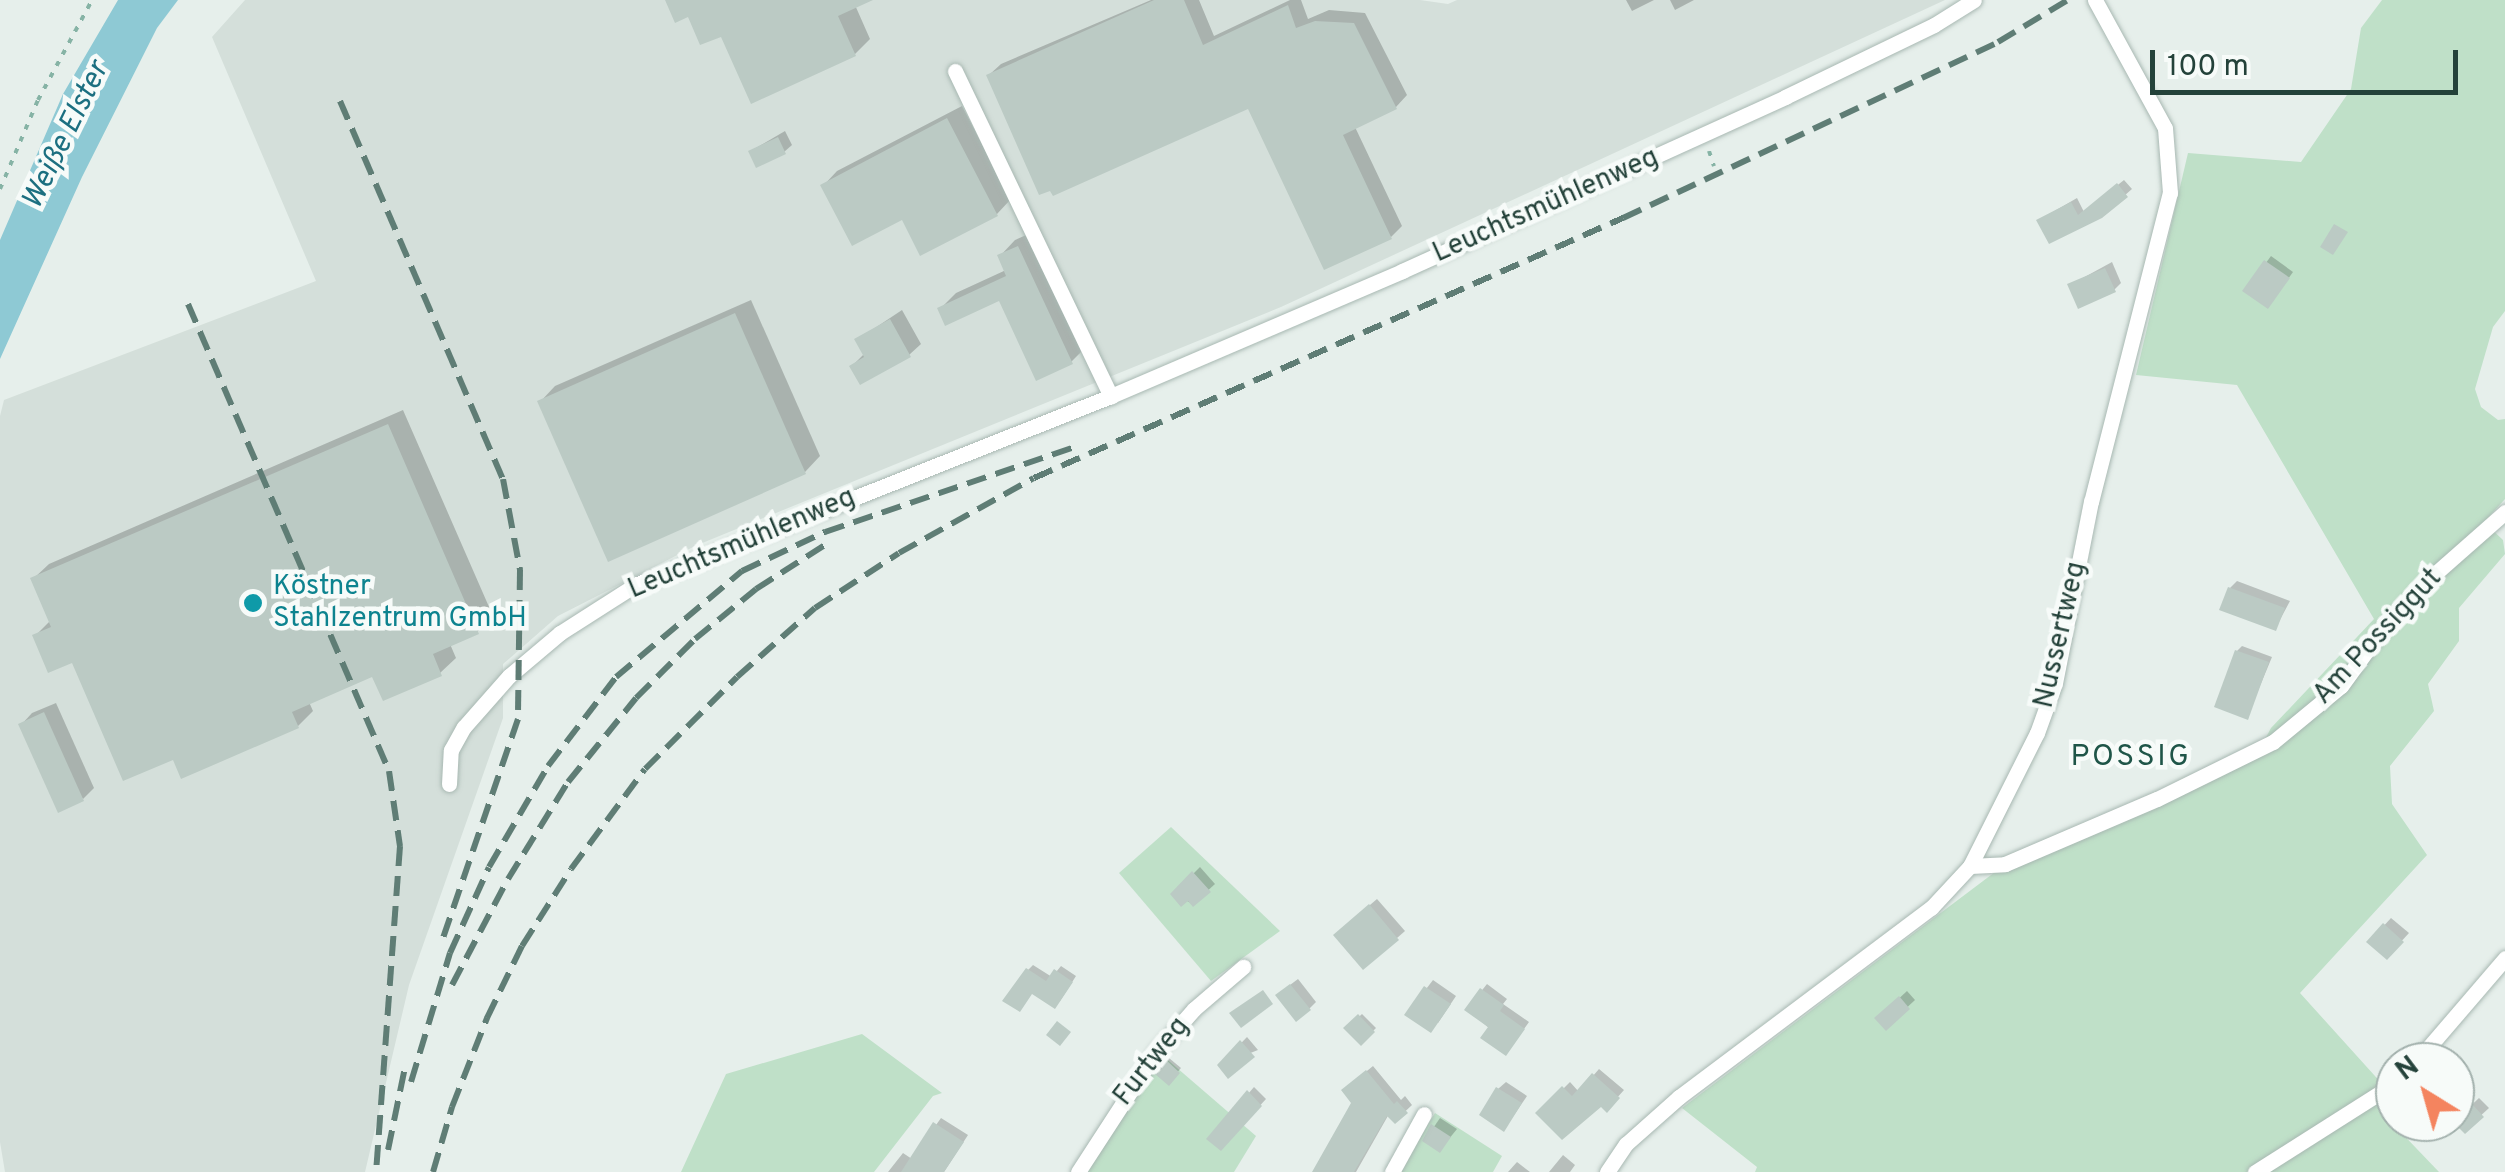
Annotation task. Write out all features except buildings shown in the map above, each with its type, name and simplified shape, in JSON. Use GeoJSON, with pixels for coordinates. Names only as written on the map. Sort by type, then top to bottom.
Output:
{"type":"FeatureCollection","features":[{"type":"Feature","properties":{"kind":"street","name":"Leuchtsmühlenweg"},"geometry":{"type":"LineString","coordinates":[[450,784],[451,750],[464,727],[509,676],[560,634],[635,585],[1111,396],[1736,120],[1934,25],[1974,0]]}},
{"type":"Feature","properties":{"kind":"street","name":"Nussertweg"},"geometry":{"type":"LineString","coordinates":[[1607,1172],[1626,1144],[1678,1096],[1931,908],[1970,866],[2036,732],[2056,683],[2091,502],[2170,193],[2165,128],[2096,0]]}},
{"type":"Feature","properties":{"kind":"street"},"geometry":{"type":"LineString","coordinates":[[955,70],[1111,396]]}},
{"type":"Feature","properties":{"kind":"street","name":"Am Possiggut"},"geometry":{"type":"LineString","coordinates":[[1970,866],[2005,864],[2158,799],[2272,742],[2341,686],[2381,631],[2428,580],[2505,512]]}},
{"type":"Feature","properties":{"kind":"street"},"geometry":{"type":"LineString","coordinates":[[2433,1042],[2505,958]]}},
{"type":"Feature","properties":{"kind":"street","name":"Furtweg"},"geometry":{"type":"LineString","coordinates":[[1078,1172],[1156,1052],[1194,1009],[1243,967]]}},
{"type":"Feature","properties":{"kind":"street"},"geometry":{"type":"LineString","coordinates":[[2255,1172],[2375,1095]]}},
{"type":"Feature","properties":{"kind":"street"},"geometry":{"type":"LineString","coordinates":[[1392,1172],[1424,1114]]}},
{"type":"Feature","properties":{"kind":"path"},"geometry":{"type":"LineString","coordinates":[[0,189],[38,100],[92,0]]}},
{"type":"Feature","properties":{"kind":"shaded area"},"geometry":{"type":"Polygon","coordinates":[[[245,0],[1420,0],[1448,4],[1457,0],[1945,0],[1281,307],[695,546],[558,616],[503,664],[503,718],[409,985],[365,1172],[5,1172],[0,1142],[0,416],[4,400],[316,281],[212,37],[245,0]]]}},
{"type":"Feature","properties":{"kind":"green space"},"geometry":{"type":"Polygon","coordinates":[[[2382,0],[2505,0],[2505,311],[2493,327],[2475,389],[2481,407],[2498,420],[2505,419],[2505,499],[2484,522],[2503,540],[2505,554],[2459,608],[2459,641],[2428,684],[2434,711],[2390,766],[2392,804],[2427,855],[2300,993],[2375,1076],[2375,1142],[2410,1142],[2439,1172],[1755,1172],[1757,1167],[1682,1108],[1995,872],[2222,776],[2257,754],[2271,728],[2374,619],[2237,385],[2136,375],[2188,153],[2301,162],[2351,89],[2361,28],[2382,0]]]}},
{"type":"Feature","properties":{"kind":"green space"},"geometry":{"type":"Polygon","coordinates":[[[1171,827],[1280,931],[1211,981],[1119,873],[1171,827]]]}},
{"type":"Feature","properties":{"kind":"green space"},"geometry":{"type":"Polygon","coordinates":[[[862,1034],[942,1093],[933,1096],[874,1172],[681,1172],[726,1074],[862,1034]]]}},
{"type":"Feature","properties":{"kind":"green space"},"geometry":{"type":"Polygon","coordinates":[[[1162,1055],[1256,1136],[1234,1172],[1087,1172],[1129,1099],[1162,1055]]]}},
{"type":"Feature","properties":{"kind":"green space"},"geometry":{"type":"Polygon","coordinates":[[[1435,1113],[1502,1156],[1493,1172],[1399,1172],[1435,1113]]]}},
{"type":"Feature","properties":{"kind":"water","name":"Weiße Elster"},"geometry":{"type":"Polygon","coordinates":[[[118,0],[178,0],[157,28],[82,177],[0,359],[0,240],[63,94],[118,0]]]}},
{"type":"Feature","properties":{"kind":"railway"},"geometry":{"type":"LineString","coordinates":[[433,1172],[452,1107],[487,1018],[522,946],[571,869],[645,769],[737,677],[815,608],[899,553],[1034,478],[1623,218],[1998,42],[2068,0]]}},
{"type":"Feature","properties":{"kind":"railway"},"geometry":{"type":"LineString","coordinates":[[340,101],[503,479],[520,570],[518,719],[443,938]]}},
{"type":"Feature","properties":{"kind":"railway"},"geometry":{"type":"LineString","coordinates":[[188,304],[389,771],[400,846],[376,1172]]}},
{"type":"Feature","properties":{"kind":"railway"},"geometry":{"type":"LineString","coordinates":[[411,1082],[450,953],[489,867],[548,766],[616,677],[742,571],[825,532],[1074,447]]}},
{"type":"Feature","properties":{"kind":"railway"},"geometry":{"type":"LineString","coordinates":[[452,985],[508,879],[568,782],[636,698],[695,639],[756,589],[828,543]]}},
{"type":"Feature","properties":{"kind":"railway"},"geometry":{"type":"LineString","coordinates":[[388,1150],[405,1067]]}},
{"type":"Feature","properties":{"kind":"place","name":"Köstner Stahlzentrum GmbH"},"geometry":{"type":"Point","coordinates":[253,603]}},
{"type":"Feature","properties":{"kind":"district","name":"POSSIG"},"geometry":{"type":"Point","coordinates":[2131,758]}}]}
